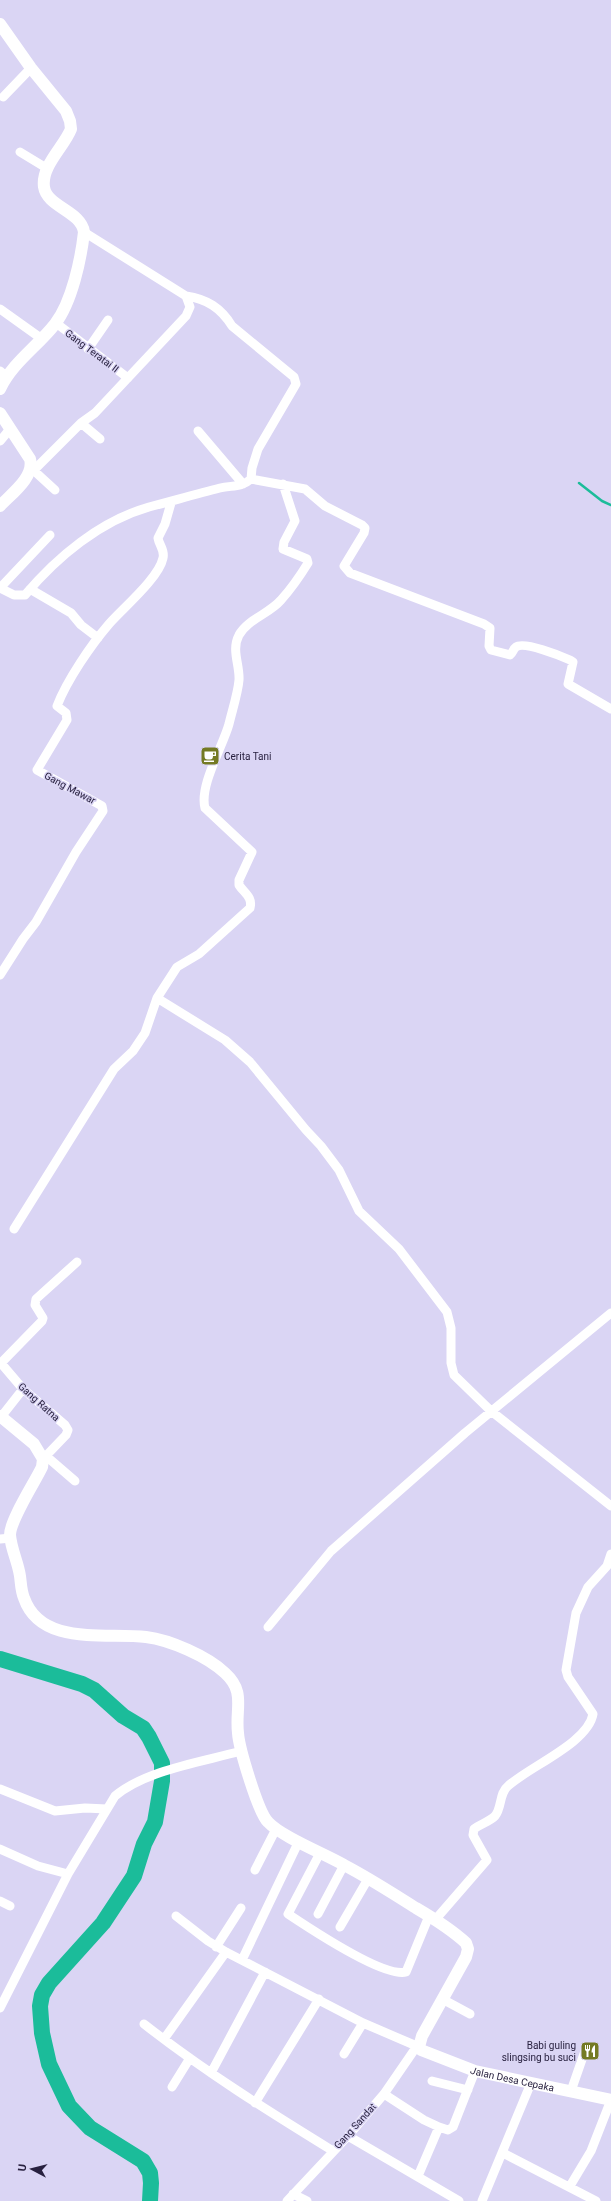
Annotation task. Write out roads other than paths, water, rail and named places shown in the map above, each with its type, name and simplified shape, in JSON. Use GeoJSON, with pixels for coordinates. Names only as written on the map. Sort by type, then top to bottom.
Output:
{"type":"FeatureCollection","features":[{"type":"Feature","properties":{"kind":"street"},"geometry":{"type":"LineString","coordinates":[[0,24],[31,68],[63,107],[71,124],[70,131],[48,169],[44,183],[48,195],[77,220],[84,232],[186,296],[205,300],[219,310],[226,316],[232,326],[294,377],[296,381],[258,448],[252,468],[251,478],[243,484],[222,487],[148,508],[127,516],[90,535],[52,567],[25,595],[18,596],[0,588],[50,535]]}},
{"type":"Feature","properties":{"kind":"street"},"geometry":{"type":"LineString","coordinates":[[3,97],[31,68]]}},
{"type":"Feature","properties":{"kind":"street"},"geometry":{"type":"LineString","coordinates":[[20,152],[48,169]]}},
{"type":"Feature","properties":{"kind":"street"},"geometry":{"type":"LineString","coordinates":[[0,389],[3,374],[42,339],[56,323],[71,289],[84,232]]}},
{"type":"Feature","properties":{"kind":"street"},"geometry":{"type":"LineString","coordinates":[[0,506],[32,469],[81,423],[95,413],[186,316],[190,307],[186,296]]}},
{"type":"Feature","properties":{"kind":"street"},"geometry":{"type":"LineString","coordinates":[[0,308],[42,339]]}},
{"type":"Feature","properties":{"kind":"street"},"geometry":{"type":"LineString","coordinates":[[88,349],[108,320]]}},
{"type":"Feature","properties":{"kind":"street","name":"Gang Teratai II"},"geometry":{"type":"LineString","coordinates":[[56,323],[88,349],[128,378]]}},
{"type":"Feature","properties":{"kind":"street"},"geometry":{"type":"LineString","coordinates":[[0,413],[30,459],[32,469],[55,490]]}},
{"type":"Feature","properties":{"kind":"street"},"geometry":{"type":"LineString","coordinates":[[81,423],[100,439]]}},
{"type":"Feature","properties":{"kind":"street"},"geometry":{"type":"LineString","coordinates":[[0,441],[10,430]]}},
{"type":"Feature","properties":{"kind":"street"},"geometry":{"type":"LineString","coordinates":[[198,431],[243,484]]}},
{"type":"Feature","properties":{"kind":"street"},"geometry":{"type":"LineString","coordinates":[[251,478],[305,489],[325,506],[362,525],[365,528],[346,561],[344,566],[346,570],[484,624],[490,628],[489,646],[491,650],[510,655],[516,646],[527,647],[547,650],[570,660],[572,662],[572,666],[568,684],[611,709]]}},
{"type":"Feature","properties":{"kind":"street"},"geometry":{"type":"LineString","coordinates":[[14,1229],[114,1069],[133,1051],[145,1033],[157,998],[177,967],[199,954],[250,908],[252,903],[251,898],[239,885],[239,880],[252,852],[205,808],[204,796],[214,760],[228,726],[238,687],[239,680],[236,657],[237,642],[240,634],[281,600],[308,564],[307,559],[283,549],[284,542],[295,521],[283,484]]}},
{"type":"Feature","properties":{"kind":"street","name":"Gang Mawar"},"geometry":{"type":"LineString","coordinates":[[0,975],[23,939],[36,922],[76,852],[104,811],[102,806],[37,770],[67,720],[66,713],[57,708],[59,702],[98,638],[146,585],[160,565],[163,552],[158,538],[165,524],[171,502]]}},
{"type":"Feature","properties":{"kind":"street"},"geometry":{"type":"LineString","coordinates":[[30,589],[71,613],[81,625],[98,638]]}},
{"type":"Feature","properties":{"kind":"street"},"geometry":{"type":"LineString","coordinates":[[157,998],[225,1040],[250,1062],[321,1146],[339,1170],[359,1211],[399,1249],[444,1307],[451,1328],[453,1373],[491,1412],[611,1506]]}},
{"type":"Feature","properties":{"kind":"street"},"geometry":{"type":"LineString","coordinates":[[0,1362],[42,1321],[43,1318],[35,1305],[36,1299],[77,1262]]}},
{"type":"Feature","properties":{"kind":"street"},"geometry":{"type":"LineString","coordinates":[[268,1627],[331,1551],[491,1412],[611,1313]]}},
{"type":"Feature","properties":{"kind":"street","name":"Gang Ratna"},"geometry":{"type":"LineString","coordinates":[[0,1362],[23,1389],[68,1430],[66,1435],[45,1458]]}},
{"type":"Feature","properties":{"kind":"street"},"geometry":{"type":"LineString","coordinates":[[23,1389],[0,1416],[34,1444],[45,1458],[75,1481]]}},
{"type":"Feature","properties":{"kind":"street"},"geometry":{"type":"LineString","coordinates":[[45,1458],[42,1467],[5,1539],[17,1560],[24,1598],[43,1624],[71,1633],[132,1636],[162,1640],[179,1646],[226,1674],[236,1687],[239,1695],[237,1731],[241,1751],[263,1815],[268,1823],[276,1829],[344,1865],[432,1918],[461,1938],[466,1943],[468,1949],[466,1957],[444,2000],[422,2036],[418,2046],[363,2022],[226,1952],[176,1916]]}},
{"type":"Feature","properties":{"kind":"street"},"geometry":{"type":"LineString","coordinates":[[320,1853],[288,1913],[359,1957],[393,1971],[406,1972],[432,1918],[487,1860],[473,1835],[474,1828],[496,1815],[506,1787],[522,1774],[569,1747],[592,1720],[593,1714],[568,1677],[566,1670],[576,1613],[588,1587],[607,1566],[611,1554]]}},
{"type":"Feature","properties":{"kind":"street"},"geometry":{"type":"LineString","coordinates":[[0,2008],[68,1874],[115,1796],[125,1788],[139,1781],[175,1769],[241,1751]]}},
{"type":"Feature","properties":{"kind":"street"},"geometry":{"type":"LineString","coordinates":[[0,1789],[55,1811],[85,1808],[107,1808]]}},
{"type":"Feature","properties":{"kind":"street"},"geometry":{"type":"LineString","coordinates":[[255,1870],[276,1829]]}},
{"type":"Feature","properties":{"kind":"street"},"geometry":{"type":"LineString","coordinates":[[242,1960],[299,1841]]}},
{"type":"Feature","properties":{"kind":"street"},"geometry":{"type":"LineString","coordinates":[[0,1849],[38,1866],[68,1874]]}},
{"type":"Feature","properties":{"kind":"street"},"geometry":{"type":"LineString","coordinates":[[318,1914],[344,1865]]}},
{"type":"Feature","properties":{"kind":"street"},"geometry":{"type":"LineString","coordinates":[[340,1928],[368,1879]]}},
{"type":"Feature","properties":{"kind":"street"},"geometry":{"type":"LineString","coordinates":[[0,1901],[10,1906]]}},
{"type":"Feature","properties":{"kind":"street"},"geometry":{"type":"LineString","coordinates":[[216,1946],[241,1908]]}},
{"type":"Feature","properties":{"kind":"street"},"geometry":{"type":"LineString","coordinates":[[164,2040],[226,1952]]}},
{"type":"Feature","properties":{"kind":"street"},"geometry":{"type":"LineString","coordinates":[[211,2073],[265,1972]]}},
{"type":"Feature","properties":{"kind":"street"},"geometry":{"type":"LineString","coordinates":[[255,2103],[319,1999]]}},
{"type":"Feature","properties":{"kind":"street"},"geometry":{"type":"LineString","coordinates":[[444,2000],[470,2014]]}},
{"type":"Feature","properties":{"kind":"street"},"geometry":{"type":"LineString","coordinates":[[344,2054],[363,2022]]}},
{"type":"Feature","properties":{"kind":"street"},"geometry":{"type":"LineString","coordinates":[[144,2024],[164,2040],[255,2103],[332,2151]]}},
{"type":"Feature","properties":{"kind":"street","name":"Jalan Desa Cepaka"},"geometry":{"type":"LineString","coordinates":[[418,2046],[437,2058],[474,2071],[611,2100]]}},
{"type":"Feature","properties":{"kind":"street","name":"Gang Sandat"},"geometry":{"type":"LineString","coordinates":[[287,2201],[332,2151],[348,2136],[384,2094],[418,2046]]}},
{"type":"Feature","properties":{"kind":"street"},"geometry":{"type":"LineString","coordinates":[[570,2091],[586,2048]]}},
{"type":"Feature","properties":{"kind":"street"},"geometry":{"type":"LineString","coordinates":[[172,2086],[190,2058]]}},
{"type":"Feature","properties":{"kind":"street"},"geometry":{"type":"LineString","coordinates":[[384,2094],[424,2120],[439,2127],[451,2130],[468,2090],[474,2071]]}},
{"type":"Feature","properties":{"kind":"street"},"geometry":{"type":"LineString","coordinates":[[432,2081],[468,2090]]}},
{"type":"Feature","properties":{"kind":"street"},"geometry":{"type":"LineString","coordinates":[[482,2201],[531,2083]]}},
{"type":"Feature","properties":{"kind":"street"},"geometry":{"type":"LineString","coordinates":[[570,2186],[591,2151],[611,2100]]}},
{"type":"Feature","properties":{"kind":"street"},"geometry":{"type":"LineString","coordinates":[[418,2176],[439,2127]]}},
{"type":"Feature","properties":{"kind":"street"},"geometry":{"type":"LineString","coordinates":[[348,2136],[459,2201]]}},
{"type":"Feature","properties":{"kind":"street"},"geometry":{"type":"LineString","coordinates":[[503,2153],[570,2186],[594,2200]]}},
{"type":"Feature","properties":{"kind":"street"},"geometry":{"type":"LineString","coordinates":[[293,2194],[308,2201]]}},
{"type":"Feature","properties":{"kind":"waterway"},"geometry":{"type":"LineString","coordinates":[[579,483],[602,501],[611,505]]}},
{"type":"Feature","properties":{"kind":"waterway"},"geometry":{"type":"LineString","coordinates":[[0,1659],[82,1684],[94,1690],[123,1716],[143,1728],[162,1763],[162,1781],[155,1822],[144,1844],[134,1876],[103,1923],[49,1983],[42,1995],[40,2006],[42,2033],[49,2064],[69,2106],[90,2128],[143,2161],[150,2173],[150,2201]]}},
{"type":"Feature","properties":{"kind":"place","name":"Cerita Tani"},"geometry":{"type":"Point","coordinates":[210,756]}},
{"type":"Feature","properties":{"kind":"place","name":"Babi guling slingsing bu suci"},"geometry":{"type":"Point","coordinates":[590,2051]}}]}
